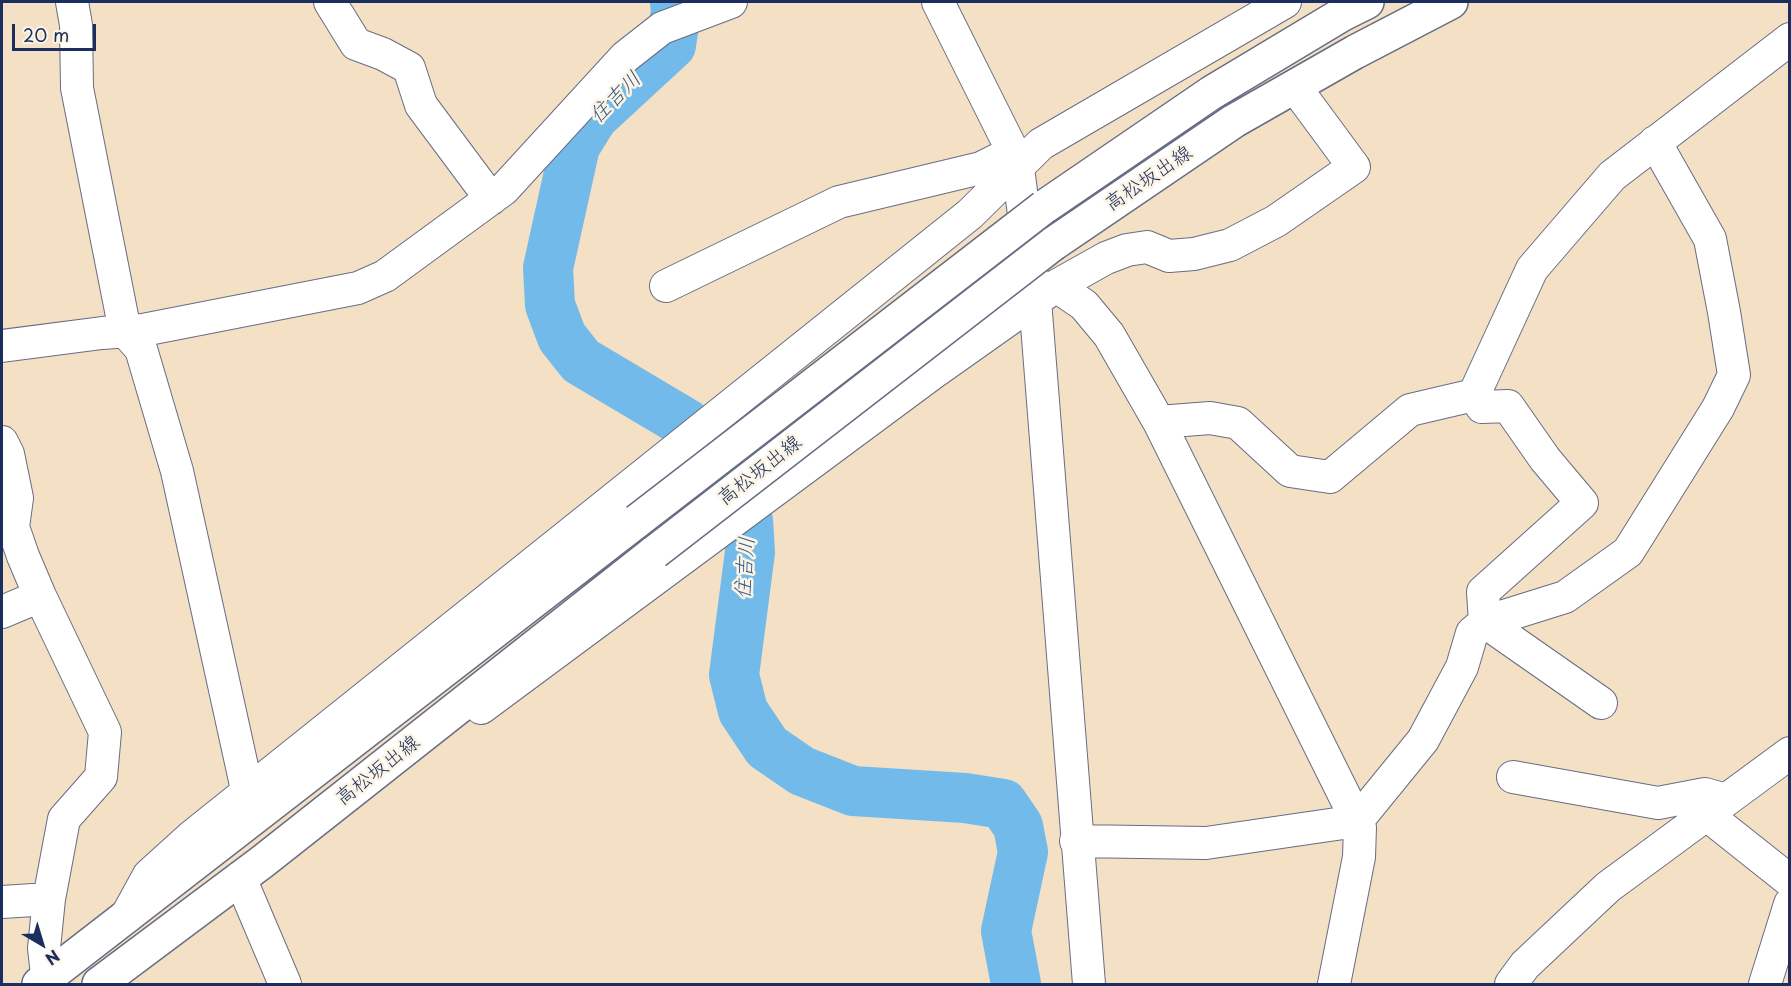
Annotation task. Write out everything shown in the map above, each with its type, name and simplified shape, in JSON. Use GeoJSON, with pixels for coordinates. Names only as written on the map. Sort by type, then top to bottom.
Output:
{"type":"FeatureCollection","features":[{"type":"Feature","properties":{"kind":"main road","name":"高松坂出線"},"geometry":{"type":"LineString","coordinates":[[45,982],[1044,207],[1211,93],[1341,15],[1367,2]]}},
{"type":"Feature","properties":{"kind":"main road","name":"高松坂出線"},"geometry":{"type":"LineString","coordinates":[[99,984],[251,870],[1053,244],[1234,121],[1355,52],[1451,2]]}},
{"type":"Feature","properties":{"kind":"street"},"geometry":{"type":"LineString","coordinates":[[72,2],[76,25],[77,88],[125,331],[141,349],[177,471],[248,794]]}},
{"type":"Feature","properties":{"kind":"street"},"geometry":{"type":"LineString","coordinates":[[330,2],[356,44],[383,54],[409,68],[421,105],[491,199]]}},
{"type":"Feature","properties":{"kind":"street"},"geometry":{"type":"LineString","coordinates":[[2,346],[143,330],[358,288],[385,276],[504,189],[625,57],[662,28],[731,2]]}},
{"type":"Feature","properties":{"kind":"street"},"geometry":{"type":"LineString","coordinates":[[938,2],[1015,160],[1046,293],[1076,841],[1089,984]]}},
{"type":"Feature","properties":{"kind":"street"},"geometry":{"type":"LineString","coordinates":[[126,917],[149,874],[191,837],[248,794],[969,214],[1015,160],[1285,2]]}},
{"type":"Feature","properties":{"kind":"street"},"geometry":{"type":"LineString","coordinates":[[1474,395],[1532,269],[1612,176],[1790,39]]}},
{"type":"Feature","properties":{"kind":"street"},"geometry":{"type":"LineString","coordinates":[[285,984],[251,870],[296,846],[923,380],[1046,293],[1106,258],[1127,250],[1147,247],[1169,256],[1194,254],[1230,245],[1276,220],[1354,167],[1294,87]]}},
{"type":"Feature","properties":{"kind":"street"},"geometry":{"type":"LineString","coordinates":[[1076,841],[1206,843],[1357,821],[1423,740],[1462,667],[1472,633],[1485,622],[1565,597],[1628,552],[1718,408],[1734,375],[1710,239],[1655,142]]}},
{"type":"Feature","properties":{"kind":"street"},"geometry":{"type":"LineString","coordinates":[[666,286],[839,202],[1015,160]]}},
{"type":"Feature","properties":{"kind":"street"},"geometry":{"type":"LineString","coordinates":[[1046,293],[1084,305],[1109,335],[1159,422],[1360,827],[1359,856],[1334,984]]}},
{"type":"Feature","properties":{"kind":"street"},"geometry":{"type":"LineString","coordinates":[[1159,422],[1210,418],[1238,423],[1290,471],[1330,477],[1410,410],[1474,395]]}},
{"type":"Feature","properties":{"kind":"street"},"geometry":{"type":"LineString","coordinates":[[1474,395],[1482,407],[1508,406],[1545,459],[1582,503],[1483,592],[1485,622]]}},
{"type":"Feature","properties":{"kind":"street"},"geometry":{"type":"LineString","coordinates":[[2,442],[8,454],[17,498],[13,527],[23,556],[105,732],[101,777],[64,819],[49,899],[44,948],[45,982]]}},
{"type":"Feature","properties":{"kind":"street"},"geometry":{"type":"LineString","coordinates":[[2,612],[40,596]]}},
{"type":"Feature","properties":{"kind":"street"},"geometry":{"type":"LineString","coordinates":[[1485,622],[1601,703]]}},
{"type":"Feature","properties":{"kind":"street"},"geometry":{"type":"LineString","coordinates":[[1511,984],[1525,965],[1608,887],[1790,753]]}},
{"type":"Feature","properties":{"kind":"street"},"geometry":{"type":"LineString","coordinates":[[1513,777],[1659,803],[1705,794],[1790,881]]}},
{"type":"Feature","properties":{"kind":"street"},"geometry":{"type":"LineString","coordinates":[[2,902],[49,899]]}},
{"type":"Feature","properties":{"kind":"street"},"geometry":{"type":"LineString","coordinates":[[1765,984],[1790,904]]}},
{"type":"Feature","properties":{"kind":"waterway","name":"住吉川"},"geometry":{"type":"LineString","coordinates":[[675,2],[676,11],[671,45],[593,117],[575,146],[548,268],[550,305],[562,337],[581,361],[687,424],[748,520],[750,552],[734,675],[743,711],[767,747],[802,771],[853,791],[965,798],[1003,804],[1018,826],[1023,852],[1006,931],[1016,984]]}}]}
